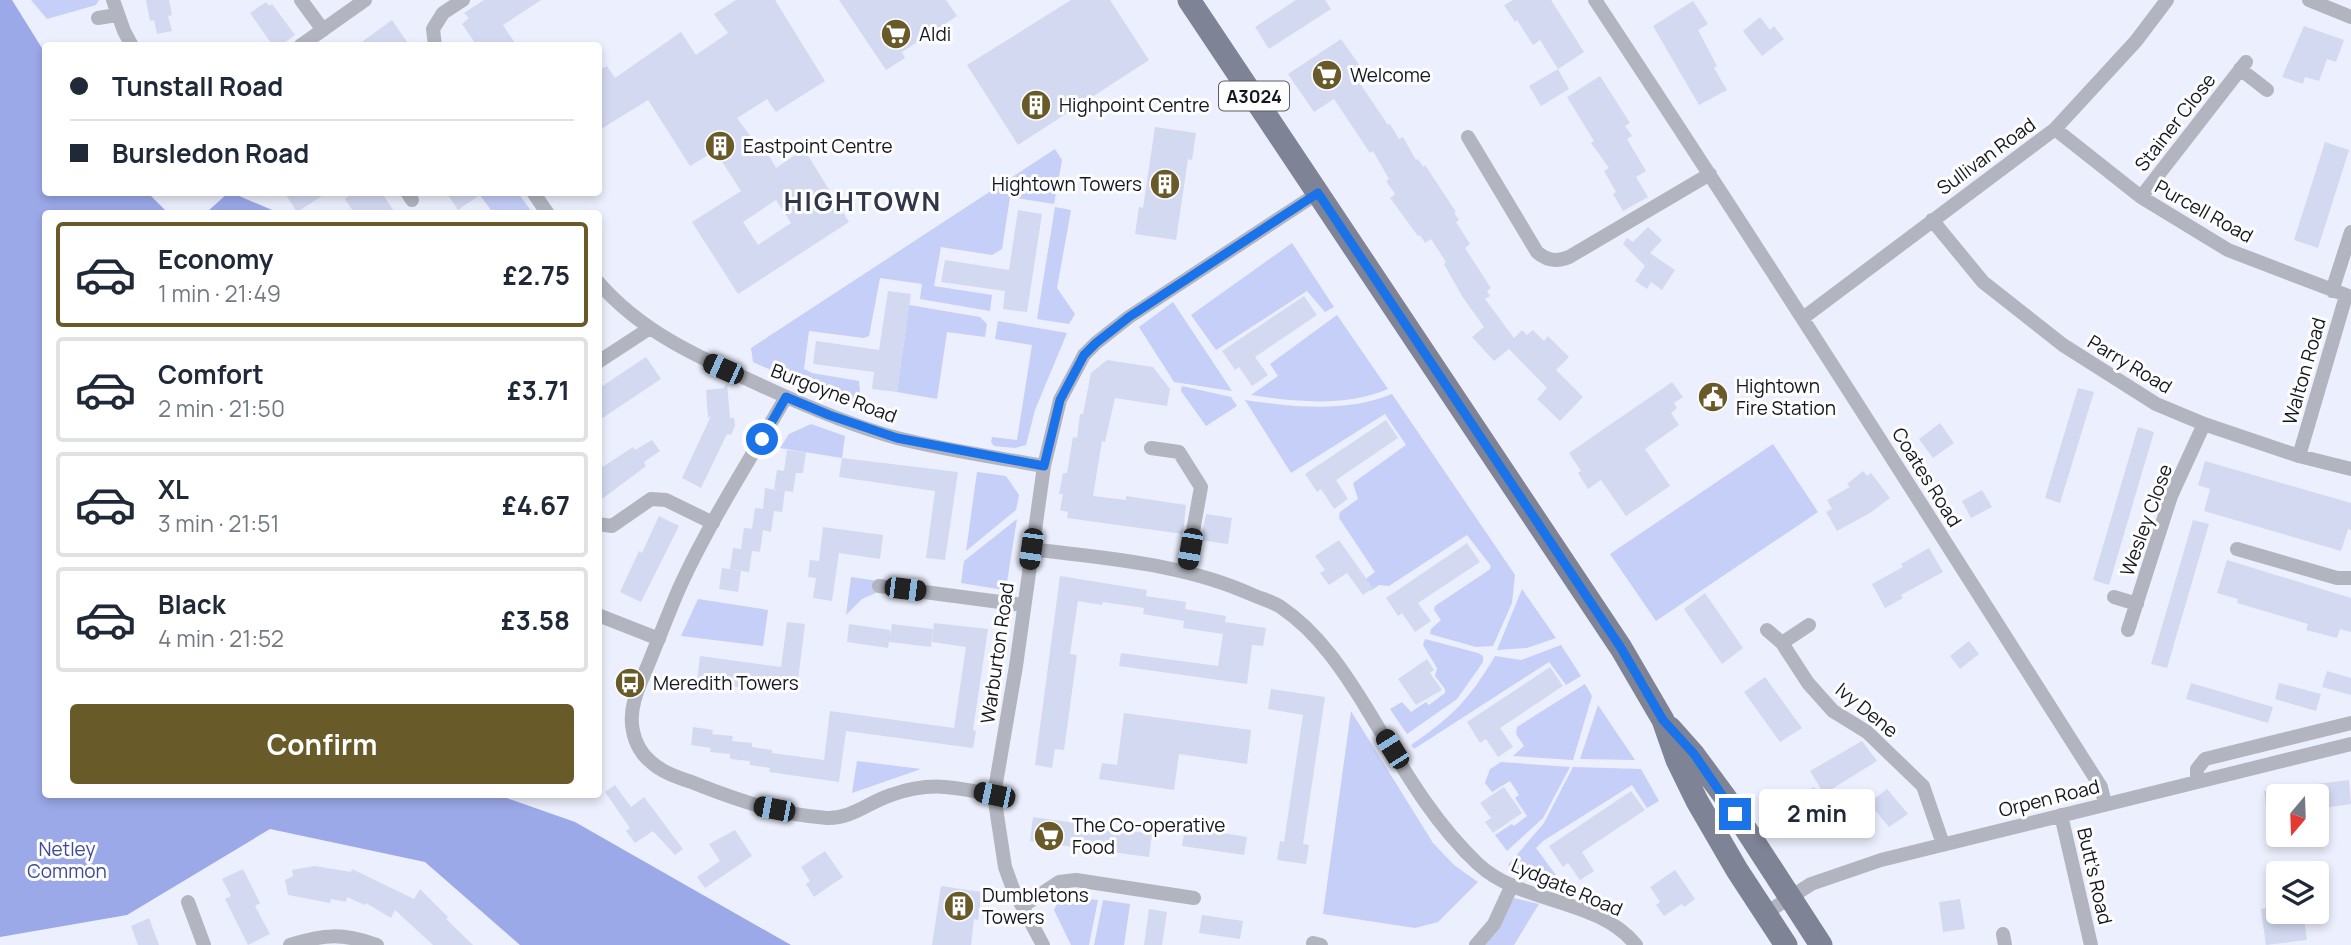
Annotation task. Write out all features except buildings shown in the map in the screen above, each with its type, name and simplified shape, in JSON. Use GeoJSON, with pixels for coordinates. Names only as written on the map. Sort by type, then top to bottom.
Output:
{"type":"FeatureCollection","features":[{"type":"Feature","properties":{"kind":"main road","name":"A3024"},"geometry":{"type":"LineString","coordinates":[[1189,0],[1621,648],[1663,720],[1677,760],[1697,801],[1737,870],[1786,945]]}},
{"type":"Feature","properties":{"kind":"main road","name":"A3024"},"geometry":{"type":"LineString","coordinates":[[1663,720],[1694,754],[1821,945]]}},
{"type":"Feature","properties":{"kind":"street"},"geometry":{"type":"LineString","coordinates":[[300,0],[323,30]]}},
{"type":"Feature","properties":{"kind":"street"},"geometry":{"type":"LineString","coordinates":[[306,42],[365,0]]}},
{"type":"Feature","properties":{"kind":"street"},"geometry":{"type":"LineString","coordinates":[[435,42],[433,29],[443,13],[463,0]]}},
{"type":"Feature","properties":{"kind":"street","name":"Coates Road"},"geometry":{"type":"LineString","coordinates":[[1595,0],[1803,318],[2101,787],[2105,804]]}},
{"type":"Feature","properties":{"kind":"street","name":"Sullivan Road"},"geometry":{"type":"LineString","coordinates":[[1803,318],[2055,129],[2136,41],[2167,0]]}},
{"type":"Feature","properties":{"kind":"street"},"geometry":{"type":"LineString","coordinates":[[2309,0],[2351,17]]}},
{"type":"Feature","properties":{"kind":"street"},"geometry":{"type":"LineString","coordinates":[[98,18],[115,7],[130,42]]}},
{"type":"Feature","properties":{"kind":"street","name":"Stainer Close"},"geometry":{"type":"LineString","coordinates":[[2141,198],[2243,66],[2267,90]]}},
{"type":"Feature","properties":{"kind":"street","name":"Purcell Road"},"geometry":{"type":"LineString","coordinates":[[2055,129],[2141,198],[2228,250],[2343,295]]}},
{"type":"Feature","properties":{"kind":"street"},"geometry":{"type":"LineString","coordinates":[[1468,137],[1531,245],[1542,257],[1549,260],[1569,257],[1710,174]]}},
{"type":"Feature","properties":{"kind":"street","name":"Warburton Road"},"geometry":{"type":"LineString","coordinates":[[1043,945],[1013,889],[1006,867],[994,795],[1014,680],[1044,466],[1060,400],[1084,355],[1096,343],[1129,317],[1318,193]]}},
{"type":"Feature","properties":{"kind":"street","name":"Parry Road"},"geometry":{"type":"LineString","coordinates":[[1932,220],[1983,282],[2063,345],[2156,404],[2204,424],[2299,456],[2351,469]]}},
{"type":"Feature","properties":{"kind":"street","name":"Walton Road"},"geometry":{"type":"LineString","coordinates":[[2299,456],[2343,295],[2351,232]]}},
{"type":"Feature","properties":{"kind":"street","name":"Burgoyne Road"},"geometry":{"type":"LineString","coordinates":[[602,287],[616,303],[650,328],[705,360],[829,415],[897,438],[1044,466]]}},
{"type":"Feature","properties":{"kind":"street"},"geometry":{"type":"LineString","coordinates":[[602,359],[650,328]]}},
{"type":"Feature","properties":{"kind":"street"},"geometry":{"type":"LineString","coordinates":[[786,397],[713,523],[683,581],[636,695],[632,715],[633,732],[639,748],[652,763],[671,774],[754,805],[829,818],[849,815],[890,795],[929,785],[956,787],[994,795]]}},
{"type":"Feature","properties":{"kind":"street","name":"Wesley Close"},"geometry":{"type":"LineString","coordinates":[[2129,631],[2171,496],[2204,424]]}},
{"type":"Feature","properties":{"kind":"street"},"geometry":{"type":"LineString","coordinates":[[1151,448],[1179,452],[1201,487],[1186,570]]}},
{"type":"Feature","properties":{"kind":"street"},"geometry":{"type":"LineString","coordinates":[[602,525],[612,526],[651,499],[666,500],[713,523]]}},
{"type":"Feature","properties":{"kind":"street","name":"Lydgate Road"},"geometry":{"type":"LineString","coordinates":[[1031,549],[1186,570],[1231,584],[1282,608],[1313,636],[1342,670],[1408,778],[1459,845],[1479,865],[1491,875],[1512,885],[1591,914],[1618,927],[1636,945]]}},
{"type":"Feature","properties":{"kind":"street"},"geometry":{"type":"LineString","coordinates":[[2237,549],[2337,578],[2351,578]]}},
{"type":"Feature","properties":{"kind":"street"},"geometry":{"type":"LineString","coordinates":[[879,586],[1023,605]]}},
{"type":"Feature","properties":{"kind":"street"},"geometry":{"type":"LineString","coordinates":[[2114,597],[2137,604]]}},
{"type":"Feature","properties":{"kind":"street"},"geometry":{"type":"LineString","coordinates":[[602,617],[659,639]]}},
{"type":"Feature","properties":{"kind":"street"},"geometry":{"type":"LineString","coordinates":[[1782,643],[1809,625]]}},
{"type":"Feature","properties":{"kind":"street","name":"Ivy Dene"},"geometry":{"type":"LineString","coordinates":[[1767,630],[1782,643],[1808,683],[1833,710],[1867,732],[1923,786],[1942,844]]}},
{"type":"Feature","properties":{"kind":"street"},"geometry":{"type":"LineString","coordinates":[[2197,782],[2197,769],[2205,760],[2351,723]]}},
{"type":"Feature","properties":{"kind":"street","name":"Orpen Road"},"geometry":{"type":"LineString","coordinates":[[1766,913],[1825,878],[1942,844],[2351,744]]}},
{"type":"Feature","properties":{"kind":"street","name":"Butt's Road"},"geometry":{"type":"LineString","coordinates":[[2062,815],[2091,945]]}},
{"type":"Feature","properties":{"kind":"street"},"geometry":{"type":"LineString","coordinates":[[1023,906],[1059,882],[1076,880],[1194,898]]}},
{"type":"Feature","properties":{"kind":"street"},"geometry":{"type":"LineString","coordinates":[[1476,945],[1494,924],[1512,885]]}},
{"type":"Feature","properties":{"kind":"street"},"geometry":{"type":"LineString","coordinates":[[188,902],[204,945]]}},
{"type":"Feature","properties":{"kind":"street"},"geometry":{"type":"LineString","coordinates":[[290,945],[314,937],[338,935],[377,945]]}},
{"type":"Feature","properties":{"kind":"shaded area"},"geometry":{"type":"Polygon","coordinates":[[[31,0],[99,0],[96,5],[47,19],[31,0]]]}},
{"type":"Feature","properties":{"kind":"shaded area"},"geometry":{"type":"Polygon","coordinates":[[[1055,149],[1062,160],[1054,204],[1010,197],[1002,249],[992,255],[941,247],[934,286],[992,295],[990,311],[920,299],[922,284],[880,278],[869,336],[864,338],[809,331],[804,369],[812,373],[859,381],[861,405],[804,385],[753,362],[751,348],[1055,149]]]}},
{"type":"Feature","properties":{"kind":"shaded area"},"geometry":{"type":"Polygon","coordinates":[[[481,196],[520,196],[531,210],[491,210],[481,196]]]}},
{"type":"Feature","properties":{"kind":"shaded area"},"geometry":{"type":"Polygon","coordinates":[[[1055,207],[1071,210],[1057,288],[1075,314],[1069,324],[1037,319],[1055,207]]]}},
{"type":"Feature","properties":{"kind":"shaded area"},"geometry":{"type":"Polygon","coordinates":[[[1292,243],[1334,307],[1325,312],[1307,291],[1216,350],[1191,315],[1292,243]]]}},
{"type":"Feature","properties":{"kind":"shaded area"},"geometry":{"type":"Polygon","coordinates":[[[1173,302],[1232,391],[1174,382],[1139,327],[1173,302]]]}},
{"type":"Feature","properties":{"kind":"shaded area"},"geometry":{"type":"Polygon","coordinates":[[[909,305],[980,317],[987,324],[985,337],[947,332],[937,399],[897,392],[909,305]]]}},
{"type":"Feature","properties":{"kind":"shaded area"},"geometry":{"type":"Polygon","coordinates":[[[1337,315],[1388,389],[1355,399],[1337,401],[1285,400],[1251,395],[1278,376],[1270,364],[1337,315]]]}},
{"type":"Feature","properties":{"kind":"shaded area"},"geometry":{"type":"Polygon","coordinates":[[[998,321],[1067,333],[1035,410],[1026,445],[1015,448],[994,446],[991,442],[992,437],[1017,440],[1032,345],[995,339],[998,321]]]}},
{"type":"Feature","properties":{"kind":"shaded area"},"geometry":{"type":"Polygon","coordinates":[[[1182,386],[1231,397],[1237,406],[1206,426],[1181,391],[1182,386]]]}},
{"type":"Feature","properties":{"kind":"shaded area"},"geometry":{"type":"Polygon","coordinates":[[[1392,394],[1515,575],[1512,603],[1493,646],[1476,647],[1430,634],[1431,629],[1441,620],[1434,610],[1435,606],[1491,566],[1467,535],[1389,586],[1379,585],[1370,591],[1363,581],[1375,572],[1339,518],[1340,512],[1358,499],[1353,483],[1406,445],[1385,414],[1291,473],[1245,400],[1319,407],[1356,404],[1392,394]]]}},
{"type":"Feature","properties":{"kind":"shaded area"},"geometry":{"type":"Polygon","coordinates":[[[811,424],[845,436],[842,458],[780,448],[789,434],[811,424]]]}},
{"type":"Feature","properties":{"kind":"shaded area"},"geometry":{"type":"Polygon","coordinates":[[[1773,444],[1818,512],[1656,621],[1610,554],[1773,444]]]}},
{"type":"Feature","properties":{"kind":"shaded area"},"geometry":{"type":"Polygon","coordinates":[[[977,472],[1006,476],[1019,495],[1016,510],[966,551],[977,472]]]}},
{"type":"Feature","properties":{"kind":"shaded area"},"geometry":{"type":"Polygon","coordinates":[[[1017,519],[1004,590],[961,583],[964,561],[1017,519]]]}},
{"type":"Feature","properties":{"kind":"shaded area"},"geometry":{"type":"Polygon","coordinates":[[[851,577],[878,581],[876,593],[862,599],[846,615],[851,577]]]}},
{"type":"Feature","properties":{"kind":"shaded area"},"geometry":{"type":"Polygon","coordinates":[[[1522,589],[1556,638],[1527,648],[1497,650],[1522,589]]]}},
{"type":"Feature","properties":{"kind":"shaded area"},"geometry":{"type":"Polygon","coordinates":[[[698,599],[768,610],[763,646],[681,636],[698,599]]]}},
{"type":"Feature","properties":{"kind":"shaded area"},"geometry":{"type":"Polygon","coordinates":[[[1425,639],[1478,653],[1483,656],[1483,662],[1457,699],[1407,734],[1390,709],[1402,702],[1411,712],[1426,702],[1429,705],[1445,693],[1435,676],[1437,668],[1423,645],[1425,639]]]}},
{"type":"Feature","properties":{"kind":"shaded area"},"geometry":{"type":"Polygon","coordinates":[[[1561,645],[1581,676],[1566,685],[1549,662],[1414,749],[1411,745],[1459,706],[1495,656],[1521,660],[1561,645]]]}},
{"type":"Feature","properties":{"kind":"shaded area"},"geometry":{"type":"Polygon","coordinates":[[[1585,684],[1592,696],[1573,760],[1513,756],[1524,746],[1516,734],[1517,727],[1585,684]]]}},
{"type":"Feature","properties":{"kind":"shaded area"},"geometry":{"type":"Polygon","coordinates":[[[1598,705],[1635,760],[1580,759],[1598,705]]]}},
{"type":"Feature","properties":{"kind":"shaded area"},"geometry":{"type":"Polygon","coordinates":[[[1351,711],[1433,843],[1454,865],[1478,882],[1438,922],[1415,928],[1323,914],[1351,711]]]}},
{"type":"Feature","properties":{"kind":"shaded area"},"geometry":{"type":"Polygon","coordinates":[[[857,761],[921,769],[852,793],[857,761]]]}},
{"type":"Feature","properties":{"kind":"shaded area"},"geometry":{"type":"Polygon","coordinates":[[[1501,762],[1570,767],[1543,818],[1507,851],[1495,835],[1527,816],[1515,798],[1519,795],[1510,781],[1492,792],[1485,783],[1490,769],[1501,762]]]}},
{"type":"Feature","properties":{"kind":"shaded area"},"geometry":{"type":"Polygon","coordinates":[[[1573,767],[1641,769],[1659,801],[1647,808],[1632,785],[1543,841],[1536,848],[1561,882],[1559,884],[1537,879],[1508,865],[1544,823],[1573,767]]]}},
{"type":"Feature","properties":{"kind":"shaded area"},"geometry":{"type":"Polygon","coordinates":[[[1065,897],[1098,900],[1089,945],[1071,945],[1054,910],[1059,900],[1065,897]]]}},
{"type":"Feature","properties":{"kind":"shaded area"},"geometry":{"type":"Polygon","coordinates":[[[1514,898],[1539,904],[1514,945],[1483,945],[1514,898]]]}},
{"type":"Feature","properties":{"kind":"shaded area"},"geometry":{"type":"Polygon","coordinates":[[[1103,900],[1130,904],[1124,945],[1094,945],[1103,900]]]}},
{"type":"Feature","properties":{"kind":"green space","name":"Netley Common"},"geometry":{"type":"Polygon","coordinates":[[[0,0],[12,0],[42,48],[42,196],[151,196],[165,210],[42,210],[42,798],[507,798],[575,822],[791,945],[520,945],[425,862],[270,829],[127,915],[0,937],[0,0]]]}},
{"type":"Feature","properties":{"kind":"green space"},"geometry":{"type":"Polygon","coordinates":[[[225,196],[239,196],[272,210],[209,210],[225,196]]]}},
{"type":"Feature","properties":{"kind":"place","name":"Aldi"},"geometry":{"type":"Point","coordinates":[896,34]}},
{"type":"Feature","properties":{"kind":"place","name":"Welcome"},"geometry":{"type":"Point","coordinates":[1327,75]}},
{"type":"Feature","properties":{"kind":"place","name":"Highpoint Centre"},"geometry":{"type":"Point","coordinates":[1036,105]}},
{"type":"Feature","properties":{"kind":"place","name":"Eastpoint Centre"},"geometry":{"type":"Point","coordinates":[720,146]}},
{"type":"Feature","properties":{"kind":"place","name":"Hightown Towers"},"geometry":{"type":"Point","coordinates":[1165,184]}},
{"type":"Feature","properties":{"kind":"place","name":"Hightown Fire Station"},"geometry":{"type":"Point","coordinates":[1713,397]}},
{"type":"Feature","properties":{"kind":"place","name":"Meredith Towers"},"geometry":{"type":"Point","coordinates":[630,683]}},
{"type":"Feature","properties":{"kind":"place","name":"The Co-operative Food"},"geometry":{"type":"Point","coordinates":[1049,836]}},
{"type":"Feature","properties":{"kind":"place","name":"Dumbletons Towers"},"geometry":{"type":"Point","coordinates":[959,906]}},
{"type":"Feature","properties":{"kind":"district","name":"HIGHTOWN"},"geometry":{"type":"Point","coordinates":[863,201]}},
{"type":"Feature","properties":{"kind":"route"},"geometry":{"type":"LineString","coordinates":[[762,439],[786,397],[897,438],[1044,466],[1060,400],[1084,355],[1096,343],[1129,317],[1318,193],[1621,648],[1663,720],[1694,754],[1735,814]]}}]}
